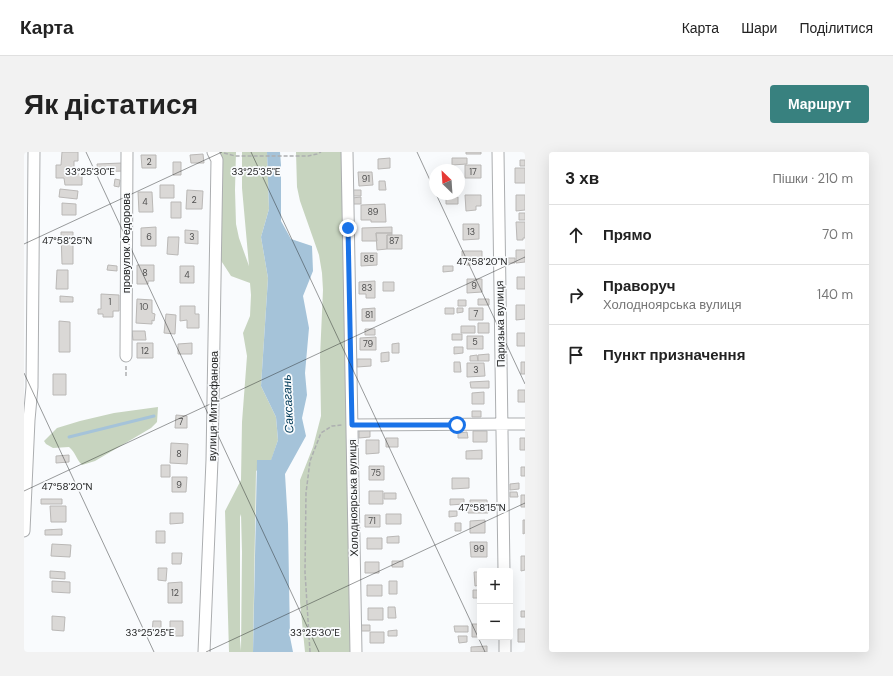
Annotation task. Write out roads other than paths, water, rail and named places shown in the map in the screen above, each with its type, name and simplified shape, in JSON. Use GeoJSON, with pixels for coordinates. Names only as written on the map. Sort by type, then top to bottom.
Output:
{"type":"FeatureCollection","features":[{"type":"Feature","properties":{"kind":"street"},"geometry":{"type":"LineString","coordinates":[[24,531],[29,420],[28,388],[34,152]]}},
{"type":"Feature","properties":{"kind":"street","name":"провулок Федорова"},"geometry":{"type":"LineString","coordinates":[[126,356],[127,152]]}},
{"type":"Feature","properties":{"kind":"street","name":"Холодноярська вулиця"},"geometry":{"type":"LineString","coordinates":[[347,152],[356,652]]}},
{"type":"Feature","properties":{"kind":"street","name":"Паризька вулиця"},"geometry":{"type":"LineString","coordinates":[[498,152],[504,568]]}},
{"type":"Feature","properties":{"kind":"street","name":"вулиця Митрофанова"},"geometry":{"type":"LineString","coordinates":[[204,652],[212,460],[216,155]]}},
{"type":"Feature","properties":{"kind":"street"},"geometry":{"type":"LineString","coordinates":[[352,425],[525,424]]}},
{"type":"Feature","properties":{"kind":"street"},"geometry":{"type":"LineString","coordinates":[[505,640],[506,652]]}},
{"type":"Feature","properties":{"kind":"water","name":"Саксагань"},"geometry":{"type":"Polygon","coordinates":[[[267,152],[280,152],[281,221],[291,239],[312,246],[313,271],[303,296],[309,328],[305,373],[307,395],[302,418],[306,436],[285,474],[288,524],[290,637],[293,652],[253,652],[257,460],[271,460],[278,440],[276,417],[261,386],[268,278],[261,237],[269,209],[267,152]]]}},
{"type":"Feature","properties":{"kind":"waterway"},"geometry":{"type":"LineString","coordinates":[[69,437],[154,416]]}}]}
